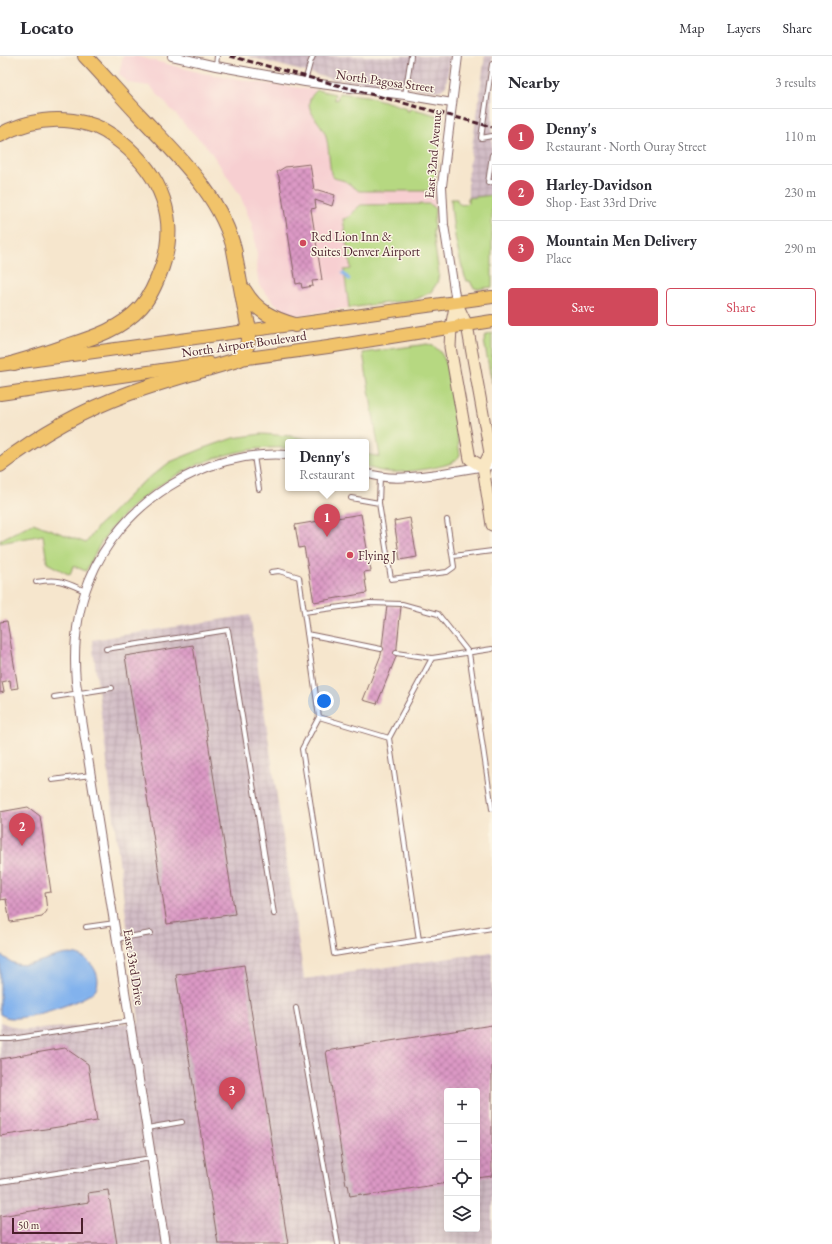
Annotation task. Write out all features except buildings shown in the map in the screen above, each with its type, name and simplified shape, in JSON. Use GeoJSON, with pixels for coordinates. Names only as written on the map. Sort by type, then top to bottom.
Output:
{"type":"FeatureCollection","features":[{"type":"Feature","properties":{"kind":"highway"},"geometry":{"type":"LineString","coordinates":[[85,56],[177,155],[196,178],[217,208],[233,244],[244,288],[249,299],[270,316],[280,321],[295,325]]}},
{"type":"Feature","properties":{"kind":"highway"},"geometry":{"type":"LineString","coordinates":[[0,135],[28,123],[56,120],[88,124],[106,131],[132,151],[146,166],[160,189],[165,204],[168,228],[168,246],[166,256],[147,299],[140,307],[111,330],[93,338],[14,363]]}},
{"type":"Feature","properties":{"kind":"highway"},"geometry":{"type":"LineString","coordinates":[[0,465],[32,441],[47,432],[106,402],[153,385],[240,359],[247,346],[249,331],[233,244]]}},
{"type":"Feature","properties":{"kind":"main road","name":"North Airport Boulevard"},"geometry":{"type":"LineString","coordinates":[[0,365],[492,297]]}},
{"type":"Feature","properties":{"kind":"main road","name":"North Airport Boulevard"},"geometry":{"type":"LineString","coordinates":[[0,394],[492,321]]}},
{"type":"Feature","properties":{"kind":"street","name":"North Pagosa Street"},"geometry":{"type":"LineString","coordinates":[[172,56],[216,66],[304,82],[405,95],[452,103]]}},
{"type":"Feature","properties":{"kind":"street","name":"East 32nd Avenue"},"geometry":{"type":"LineString","coordinates":[[458,56],[443,171],[442,200],[444,225],[456,302],[467,325],[490,453],[487,466],[492,525]]}},
{"type":"Feature","properties":{"kind":"street","name":"East 32nd Avenue"},"geometry":{"type":"LineString","coordinates":[[456,302],[451,328],[450,347],[470,459],[487,466]]}},
{"type":"Feature","properties":{"kind":"street","name":"East 33rd Drive"},"geometry":{"type":"LineString","coordinates":[[165,1244],[78,693],[74,661],[74,645],[78,620],[89,580],[117,533],[137,512],[156,495],[176,482],[208,467],[235,459],[285,454]]}},
{"type":"Feature","properties":{"kind":"street"},"geometry":{"type":"LineString","coordinates":[[369,475],[395,479],[487,466]]}},
{"type":"Feature","properties":{"kind":"lane"},"geometry":{"type":"LineString","coordinates":[[216,66],[217,56]]}},
{"type":"Feature","properties":{"kind":"lane"},"geometry":{"type":"LineString","coordinates":[[304,82],[313,56]]}},
{"type":"Feature","properties":{"kind":"lane"},"geometry":{"type":"LineString","coordinates":[[405,95],[411,56]]}},
{"type":"Feature","properties":{"kind":"lane"},"geometry":{"type":"LineString","coordinates":[[492,64],[481,138],[492,136]]}},
{"type":"Feature","properties":{"kind":"lane"},"geometry":{"type":"LineString","coordinates":[[492,155],[488,183],[492,182]]}},
{"type":"Feature","properties":{"kind":"lane"},"geometry":{"type":"LineString","coordinates":[[254,456],[259,489]]}},
{"type":"Feature","properties":{"kind":"lane"},"geometry":{"type":"LineString","coordinates":[[380,477],[378,503],[391,579],[447,572],[454,567],[447,520]]}},
{"type":"Feature","properties":{"kind":"lane"},"geometry":{"type":"LineString","coordinates":[[351,498],[378,503]]}},
{"type":"Feature","properties":{"kind":"lane"},"geometry":{"type":"LineString","coordinates":[[453,556],[492,550]]}},
{"type":"Feature","properties":{"kind":"lane"},"geometry":{"type":"LineString","coordinates":[[272,572],[279,571],[299,577],[319,717],[302,749],[334,954],[492,928]]}},
{"type":"Feature","properties":{"kind":"lane"},"geometry":{"type":"LineString","coordinates":[[36,582],[60,580],[85,591]]}},
{"type":"Feature","properties":{"kind":"lane"},"geometry":{"type":"LineString","coordinates":[[304,612],[370,602],[402,604],[438,614],[469,653],[492,809]]}},
{"type":"Feature","properties":{"kind":"lane"},"geometry":{"type":"LineString","coordinates":[[106,649],[228,630],[274,914]]}},
{"type":"Feature","properties":{"kind":"lane"},"geometry":{"type":"LineString","coordinates":[[307,634],[381,649]]}},
{"type":"Feature","properties":{"kind":"lane"},"geometry":{"type":"LineString","coordinates":[[396,653],[432,658],[492,649]]}},
{"type":"Feature","properties":{"kind":"lane"},"geometry":{"type":"LineString","coordinates":[[419,940],[390,738],[432,658]]}},
{"type":"Feature","properties":{"kind":"lane"},"geometry":{"type":"LineString","coordinates":[[54,697],[112,688]]}},
{"type":"Feature","properties":{"kind":"lane"},"geometry":{"type":"LineString","coordinates":[[319,717],[390,738]]}},
{"type":"Feature","properties":{"kind":"lane"},"geometry":{"type":"LineString","coordinates":[[52,780],[91,775]]}},
{"type":"Feature","properties":{"kind":"lane"},"geometry":{"type":"LineString","coordinates":[[86,926],[115,923]]}},
{"type":"Feature","properties":{"kind":"lane"},"geometry":{"type":"LineString","coordinates":[[117,939],[151,933]]}},
{"type":"Feature","properties":{"kind":"lane"},"geometry":{"type":"LineString","coordinates":[[296,1008],[338,1244]]}},
{"type":"Feature","properties":{"kind":"lane"},"geometry":{"type":"LineString","coordinates":[[0,1039],[11,1039],[130,1021]]}},
{"type":"Feature","properties":{"kind":"lane"},"geometry":{"type":"LineString","coordinates":[[147,1128],[182,1122]]}},
{"type":"Feature","properties":{"kind":"lane"},"geometry":{"type":"LineString","coordinates":[[0,1182],[151,1158]]}},
{"type":"Feature","properties":{"kind":"shaded area"},"geometry":{"type":"Polygon","coordinates":[[[123,56],[135,56],[202,73],[317,90],[310,97],[309,106],[311,112],[326,136],[331,174],[339,180],[351,184],[359,191],[428,191],[435,183],[435,209],[429,204],[359,206],[353,215],[343,220],[351,270],[344,271],[349,308],[288,316],[259,285],[256,266],[257,256],[252,225],[240,195],[208,148],[150,86],[129,83],[119,74],[123,56]]]}},
{"type":"Feature","properties":{"kind":"shaded area"},"geometry":{"type":"Polygon","coordinates":[[[246,56],[451,56],[446,86],[441,90],[436,91],[343,80],[344,74],[342,73],[339,81],[246,56]]]}},
{"type":"Feature","properties":{"kind":"shaded area"},"geometry":{"type":"Polygon","coordinates":[[[485,56],[492,56],[492,195],[468,198],[468,174],[485,56]]]}},
{"type":"Feature","properties":{"kind":"shaded area"},"geometry":{"type":"Polygon","coordinates":[[[250,615],[304,979],[492,952],[492,1244],[0,1244],[0,1022],[24,1030],[139,1022],[92,640],[250,615]]]}},
{"type":"Feature","properties":{"kind":"green space"},"geometry":{"type":"Polygon","coordinates":[[[317,90],[335,94],[334,99],[337,100],[339,93],[367,96],[407,108],[407,111],[409,111],[410,108],[443,117],[435,183],[428,191],[359,191],[345,181],[334,178],[331,174],[326,136],[310,108],[309,102],[311,96],[317,90]]]}},
{"type":"Feature","properties":{"kind":"green space"},"geometry":{"type":"Polygon","coordinates":[[[492,195],[492,287],[477,289],[473,287],[470,281],[467,281],[462,267],[457,248],[451,199],[457,199],[458,203],[462,205],[468,203],[468,198],[492,195]]]}},
{"type":"Feature","properties":{"kind":"green space"},"geometry":{"type":"Polygon","coordinates":[[[429,204],[435,209],[433,233],[439,274],[437,283],[431,292],[417,299],[349,308],[344,270],[351,269],[343,219],[349,217],[361,205],[429,204]]]}},
{"type":"Feature","properties":{"kind":"green space"},"geometry":{"type":"Polygon","coordinates":[[[492,333],[492,383],[484,341],[486,336],[492,333]]]}},
{"type":"Feature","properties":{"kind":"green space"},"geometry":{"type":"Polygon","coordinates":[[[427,344],[431,345],[440,352],[447,365],[460,455],[457,459],[446,465],[412,471],[388,472],[369,468],[369,455],[380,457],[363,353],[427,344]]]}},
{"type":"Feature","properties":{"kind":"green space"},"geometry":{"type":"Polygon","coordinates":[[[261,434],[291,436],[308,439],[285,439],[285,448],[248,450],[210,460],[157,487],[138,502],[113,526],[94,555],[86,571],[73,566],[70,575],[47,563],[43,535],[0,543],[0,540],[33,523],[86,543],[99,525],[138,486],[170,462],[233,438],[261,434]]]}},
{"type":"Feature","properties":{"kind":"water"},"geometry":{"type":"Polygon","coordinates":[[[0,954],[16,964],[25,965],[61,955],[79,955],[87,960],[93,967],[97,975],[98,984],[93,992],[78,1001],[29,1016],[18,1018],[7,1017],[0,1014],[0,954]]]}},
{"type":"Feature","properties":{"kind":"waterway"},"geometry":{"type":"LineString","coordinates":[[343,273],[349,279]]}},
{"type":"Feature","properties":{"kind":"railway"},"geometry":{"type":"LineString","coordinates":[[230,56],[492,127]]}},
{"type":"Feature","properties":{"kind":"place","name":"Red Lion Inn & Suites Denver Airport"},"geometry":{"type":"Point","coordinates":[303,243]}},
{"type":"Feature","properties":{"kind":"place","name":"Denny's"},"geometry":{"type":"Point","coordinates":[327,537]}},
{"type":"Feature","properties":{"kind":"place","name":"Flying J"},"geometry":{"type":"Point","coordinates":[350,555]}},
{"type":"Feature","properties":{"kind":"place","name":"Harley-Davidson"},"geometry":{"type":"Point","coordinates":[22,846]}},
{"type":"Feature","properties":{"kind":"place","name":"Mountain Men Delivery"},"geometry":{"type":"Point","coordinates":[232,1110]}}]}
